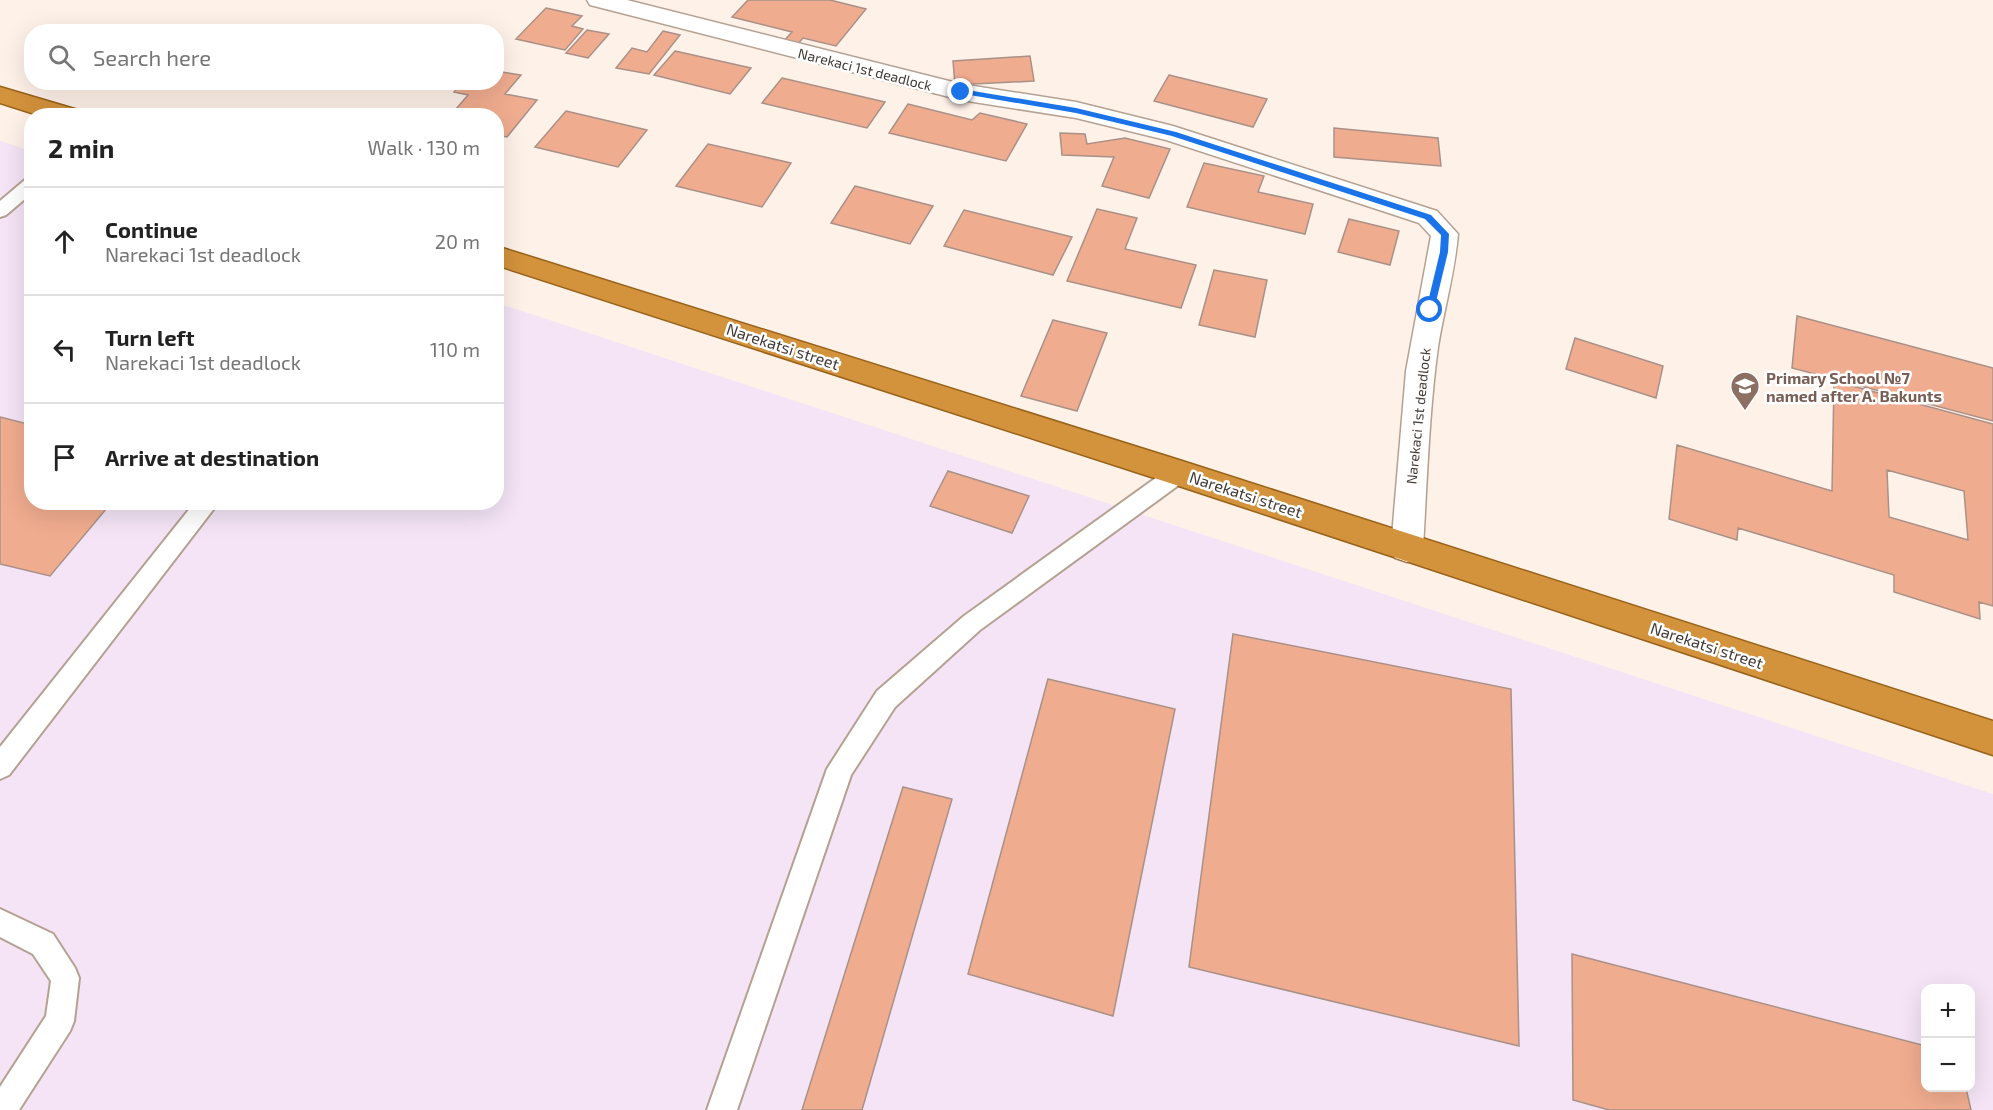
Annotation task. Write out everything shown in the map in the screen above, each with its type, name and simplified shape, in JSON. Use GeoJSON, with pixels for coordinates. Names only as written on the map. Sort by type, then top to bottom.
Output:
{"type":"FeatureCollection","features":[{"type":"Feature","properties":{"kind":"highway"},"geometry":{"type":"LineString","coordinates":[[0,95],[43,108]]}},
{"type":"Feature","properties":{"kind":"highway","name":"Narekatsi street"},"geometry":{"type":"LineString","coordinates":[[504,258],[1179,473],[1993,738]]}},
{"type":"Feature","properties":{"kind":"street","name":"Narekaci 1st deadlock"},"geometry":{"type":"LineString","coordinates":[[598,0],[961,92],[1076,110],[1173,134],[1428,217],[1445,234],[1444,252],[1430,310],[1424,349],[1414,439],[1407,548]]}},
{"type":"Feature","properties":{"kind":"lane"},"geometry":{"type":"LineString","coordinates":[[0,211],[24,190]]}},
{"type":"Feature","properties":{"kind":"lane"},"geometry":{"type":"LineString","coordinates":[[722,1110],[840,769],[885,699],[972,623],[1179,473]]}},
{"type":"Feature","properties":{"kind":"lane"},"geometry":{"type":"LineString","coordinates":[[0,767],[202,510]]}},
{"type":"Feature","properties":{"kind":"lane"},"geometry":{"type":"LineString","coordinates":[[0,923],[43,944],[65,978],[60,1021],[2,1110]]}},
{"type":"Feature","properties":{"kind":"shaded area"},"geometry":{"type":"Polygon","coordinates":[[[0,141],[24,149],[24,510],[504,510],[504,305],[1993,794],[1993,1110],[0,1110],[0,141]]]}},
{"type":"Feature","properties":{"kind":"building"},"geometry":{"type":"Polygon","coordinates":[[[748,0],[830,0],[866,9],[836,46],[803,38],[795,47],[782,43],[792,32],[732,17],[748,0]]]}},
{"type":"Feature","properties":{"kind":"building"},"geometry":{"type":"Polygon","coordinates":[[[546,8],[582,16],[572,26],[583,29],[565,50],[516,39],[546,8]]]}},
{"type":"Feature","properties":{"kind":"building"},"geometry":{"type":"Polygon","coordinates":[[[587,30],[609,34],[588,58],[566,53],[587,30]]]}},
{"type":"Feature","properties":{"kind":"building"},"geometry":{"type":"Polygon","coordinates":[[[663,31],[680,35],[649,74],[616,68],[632,48],[647,52],[663,31]]]}},
{"type":"Feature","properties":{"kind":"building"},"geometry":{"type":"Polygon","coordinates":[[[675,51],[751,68],[730,94],[654,75],[675,51]]]}},
{"type":"Feature","properties":{"kind":"building"},"geometry":{"type":"Polygon","coordinates":[[[1030,56],[1034,81],[955,85],[953,61],[1030,56]]]}},
{"type":"Feature","properties":{"kind":"building"},"geometry":{"type":"Polygon","coordinates":[[[504,72],[521,75],[505,94],[537,100],[507,137],[504,136],[504,108],[457,108],[468,95],[454,92],[456,90],[504,90],[504,72]]]}},
{"type":"Feature","properties":{"kind":"building"},"geometry":{"type":"Polygon","coordinates":[[[1169,75],[1267,99],[1253,127],[1154,101],[1169,75]]]}},
{"type":"Feature","properties":{"kind":"building"},"geometry":{"type":"Polygon","coordinates":[[[782,78],[885,102],[867,128],[762,103],[782,78]]]}},
{"type":"Feature","properties":{"kind":"building"},"geometry":{"type":"Polygon","coordinates":[[[908,104],[972,120],[980,113],[1027,124],[1006,161],[889,133],[908,104]]]}},
{"type":"Feature","properties":{"kind":"building"},"geometry":{"type":"Polygon","coordinates":[[[566,111],[647,130],[618,167],[535,147],[566,111]]]}},
{"type":"Feature","properties":{"kind":"building"},"geometry":{"type":"Polygon","coordinates":[[[1334,128],[1438,138],[1441,166],[1334,157],[1334,128]]]}},
{"type":"Feature","properties":{"kind":"building"},"geometry":{"type":"Polygon","coordinates":[[[1060,133],[1085,134],[1087,144],[1125,138],[1170,149],[1149,198],[1102,186],[1114,157],[1062,155],[1060,133]]]}},
{"type":"Feature","properties":{"kind":"building"},"geometry":{"type":"Polygon","coordinates":[[[708,144],[791,163],[762,207],[676,186],[708,144]]]}},
{"type":"Feature","properties":{"kind":"building"},"geometry":{"type":"Polygon","coordinates":[[[1204,163],[1264,176],[1258,192],[1313,204],[1305,234],[1187,207],[1204,163]]]}},
{"type":"Feature","properties":{"kind":"building"},"geometry":{"type":"Polygon","coordinates":[[[855,186],[933,206],[910,244],[831,223],[855,186]]]}},
{"type":"Feature","properties":{"kind":"building"},"geometry":{"type":"Polygon","coordinates":[[[1097,209],[1137,218],[1125,249],[1196,265],[1181,308],[1067,281],[1097,209]]]}},
{"type":"Feature","properties":{"kind":"building"},"geometry":{"type":"Polygon","coordinates":[[[964,210],[1072,237],[1053,275],[944,246],[964,210]]]}},
{"type":"Feature","properties":{"kind":"building"},"geometry":{"type":"Polygon","coordinates":[[[1349,219],[1399,231],[1390,265],[1338,252],[1349,219]]]}},
{"type":"Feature","properties":{"kind":"building"},"geometry":{"type":"Polygon","coordinates":[[[1214,270],[1267,280],[1255,337],[1199,325],[1214,270]]]}},
{"type":"Feature","properties":{"kind":"building"},"geometry":{"type":"Polygon","coordinates":[[[1797,316],[1993,368],[1993,421],[1792,368],[1797,316]]]}},
{"type":"Feature","properties":{"kind":"building"},"geometry":{"type":"Polygon","coordinates":[[[1053,320],[1107,333],[1077,411],[1021,396],[1053,320]]]}},
{"type":"Feature","properties":{"kind":"building"},"geometry":{"type":"Polygon","coordinates":[[[1575,338],[1663,366],[1656,398],[1566,369],[1575,338]]]}},
{"type":"Feature","properties":{"kind":"building"},"geometry":{"type":"Polygon","coordinates":[[[1834,381],[1993,424],[1993,606],[1979,602],[1980,619],[1894,592],[1894,575],[1738,528],[1737,540],[1669,519],[1677,445],[1832,491],[1834,381]],[[1887,470],[1889,517],[1968,540],[1964,491],[1887,470]]]}},
{"type":"Feature","properties":{"kind":"building"},"geometry":{"type":"Polygon","coordinates":[[[0,417],[24,423],[24,510],[105,510],[50,576],[0,564],[0,417]]]}},
{"type":"Feature","properties":{"kind":"building"},"geometry":{"type":"Polygon","coordinates":[[[948,471],[1029,496],[1012,533],[930,506],[948,471]]]}},
{"type":"Feature","properties":{"kind":"building"},"geometry":{"type":"Polygon","coordinates":[[[1233,634],[1511,689],[1519,1046],[1189,967],[1233,634]]]}},
{"type":"Feature","properties":{"kind":"building"},"geometry":{"type":"Polygon","coordinates":[[[1048,679],[1175,709],[1113,1016],[968,974],[1048,679]]]}},
{"type":"Feature","properties":{"kind":"building"},"geometry":{"type":"Polygon","coordinates":[[[903,787],[952,799],[862,1110],[802,1110],[903,787]]]}},
{"type":"Feature","properties":{"kind":"building"},"geometry":{"type":"Polygon","coordinates":[[[1572,954],[1921,1045],[1921,1092],[1967,1092],[1971,1110],[1609,1110],[1573,1100],[1572,954]]]}},
{"type":"Feature","properties":{"kind":"place","name":"Primary School №7 named after A. Bakunts"},"geometry":{"type":"Point","coordinates":[1745,412]}},
{"type":"Feature","properties":{"kind":"route"},"geometry":{"type":"LineString","coordinates":[[961,92],[1076,110],[1173,134],[1388,202],[1428,217],[1445,234],[1444,252],[1430,310]]}}]}
